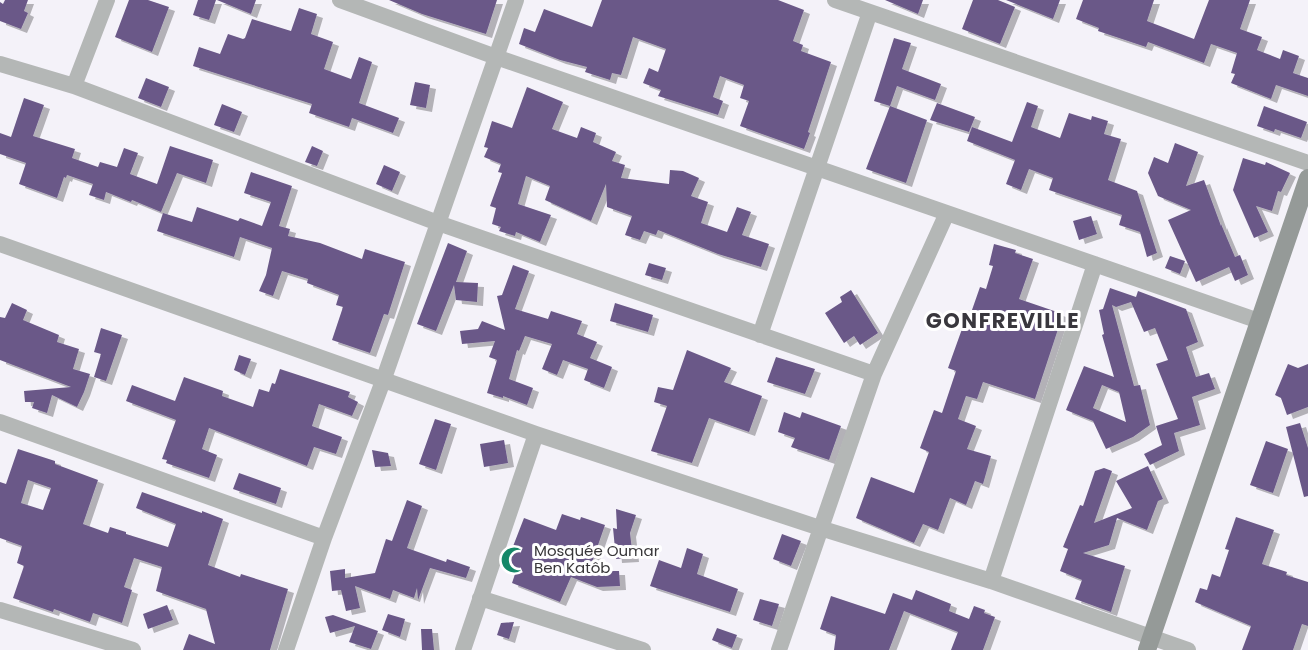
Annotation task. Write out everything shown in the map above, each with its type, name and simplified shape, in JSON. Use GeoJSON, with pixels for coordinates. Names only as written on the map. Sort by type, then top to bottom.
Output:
{"type":"FeatureCollection","features":[{"type":"Feature","properties":{"kind":"street"},"geometry":{"type":"LineString","coordinates":[[74,86],[107,0]]}},
{"type":"Feature","properties":{"kind":"street"},"geometry":{"type":"LineString","coordinates":[[340,0],[496,57],[1259,321]]}},
{"type":"Feature","properties":{"kind":"street"},"geometry":{"type":"LineString","coordinates":[[286,650],[516,0]]}},
{"type":"Feature","properties":{"kind":"street"},"geometry":{"type":"LineString","coordinates":[[835,0],[1308,163]]}},
{"type":"Feature","properties":{"kind":"street"},"geometry":{"type":"LineString","coordinates":[[760,335],[870,12]]}},
{"type":"Feature","properties":{"kind":"street"},"geometry":{"type":"LineString","coordinates":[[0,64],[74,86],[438,223],[874,374]]}},
{"type":"Feature","properties":{"kind":"street"},"geometry":{"type":"LineString","coordinates":[[1149,644],[1308,178]]}},
{"type":"Feature","properties":{"kind":"street"},"geometry":{"type":"LineString","coordinates":[[779,650],[874,374],[947,213]]}},
{"type":"Feature","properties":{"kind":"street"},"geometry":{"type":"LineString","coordinates":[[0,244],[536,434],[820,528],[991,581],[1149,644],[1188,650]]}},
{"type":"Feature","properties":{"kind":"street"},"geometry":{"type":"LineString","coordinates":[[991,581],[1095,264]]}},
{"type":"Feature","properties":{"kind":"street"},"geometry":{"type":"LineString","coordinates":[[0,422],[324,538]]}},
{"type":"Feature","properties":{"kind":"street"},"geometry":{"type":"LineString","coordinates":[[463,650],[536,434]]}},
{"type":"Feature","properties":{"kind":"street"},"geometry":{"type":"LineString","coordinates":[[480,598],[643,650]]}},
{"type":"Feature","properties":{"kind":"street"},"geometry":{"type":"LineString","coordinates":[[0,610],[133,650]]}},
{"type":"Feature","properties":{"kind":"building"},"geometry":{"type":"Polygon","coordinates":[[[5,0],[28,0],[24,11],[28,13],[21,29],[0,21],[0,2],[3,4],[5,0]]]}},
{"type":"Feature","properties":{"kind":"building"},"geometry":{"type":"Polygon","coordinates":[[[129,0],[148,0],[169,7],[152,52],[115,37],[129,0]]]}},
{"type":"Feature","properties":{"kind":"building"},"geometry":{"type":"Polygon","coordinates":[[[198,0],[216,0],[209,20],[193,15],[198,0]]]}},
{"type":"Feature","properties":{"kind":"building"},"geometry":{"type":"Polygon","coordinates":[[[217,0],[256,0],[251,14],[217,0]]]}},
{"type":"Feature","properties":{"kind":"building"},"geometry":{"type":"Polygon","coordinates":[[[389,0],[497,0],[486,34],[422,14],[389,0]]]}},
{"type":"Feature","properties":{"kind":"building"},"geometry":{"type":"Polygon","coordinates":[[[602,0],[778,0],[804,10],[793,41],[803,45],[801,51],[831,62],[804,149],[740,126],[749,101],[740,98],[744,85],[720,76],[713,97],[723,101],[718,115],[658,96],[661,90],[643,83],[649,68],[658,72],[666,49],[633,37],[621,75],[612,73],[610,80],[585,72],[587,67],[560,60],[519,44],[524,28],[535,32],[544,9],[592,27],[602,0]]]}},
{"type":"Feature","properties":{"kind":"building"},"geometry":{"type":"Polygon","coordinates":[[[885,0],[923,0],[918,14],[885,0]]]}},
{"type":"Feature","properties":{"kind":"building"},"geometry":{"type":"Polygon","coordinates":[[[973,0],[998,0],[1015,7],[1000,44],[962,29],[973,0]]]}},
{"type":"Feature","properties":{"kind":"building"},"geometry":{"type":"Polygon","coordinates":[[[1006,0],[1060,0],[1053,19],[1006,0]]]}},
{"type":"Feature","properties":{"kind":"building"},"geometry":{"type":"Polygon","coordinates":[[[1083,0],[1154,0],[1147,21],[1194,39],[1209,0],[1250,0],[1240,29],[1262,37],[1257,50],[1280,59],[1283,50],[1299,56],[1293,73],[1308,78],[1308,96],[1276,85],[1271,99],[1231,83],[1235,74],[1231,73],[1237,53],[1211,44],[1204,63],[1148,42],[1146,47],[1098,31],[1099,28],[1076,19],[1083,0]]]}},
{"type":"Feature","properties":{"kind":"building"},"geometry":{"type":"Polygon","coordinates":[[[299,8],[317,14],[311,34],[333,42],[324,69],[351,79],[359,57],[372,62],[359,103],[399,118],[393,133],[352,118],[349,127],[309,113],[312,104],[193,66],[199,47],[220,54],[228,34],[245,38],[252,19],[291,31],[299,8]]]}},
{"type":"Feature","properties":{"kind":"building"},"geometry":{"type":"Polygon","coordinates":[[[894,38],[911,43],[902,69],[941,84],[935,100],[897,86],[890,106],[874,101],[894,38]]]}},
{"type":"Feature","properties":{"kind":"building"},"geometry":{"type":"Polygon","coordinates":[[[146,78],[169,87],[161,107],[138,98],[146,78]]]}},
{"type":"Feature","properties":{"kind":"building"},"geometry":{"type":"Polygon","coordinates":[[[415,82],[430,85],[426,108],[410,105],[415,82]]]}},
{"type":"Feature","properties":{"kind":"building"},"geometry":{"type":"Polygon","coordinates":[[[527,87],[563,102],[552,129],[577,138],[581,127],[596,133],[593,142],[616,152],[612,161],[625,165],[621,178],[669,184],[670,170],[683,171],[699,178],[691,196],[708,202],[701,223],[727,232],[737,207],[751,212],[742,235],[769,244],[761,267],[718,254],[658,230],[656,235],[644,231],[640,240],[625,235],[632,216],[607,207],[606,184],[591,221],[545,200],[550,186],[526,176],[518,204],[551,215],[540,242],[516,232],[515,236],[499,231],[501,227],[492,224],[496,208],[490,206],[502,173],[498,172],[501,164],[484,157],[488,148],[484,147],[492,121],[512,128],[527,87]]]}},
{"type":"Feature","properties":{"kind":"building"},"geometry":{"type":"Polygon","coordinates":[[[24,98],[44,105],[33,136],[75,149],[72,158],[98,167],[100,162],[117,167],[124,148],[138,153],[130,174],[157,184],[170,146],[213,160],[206,183],[177,173],[161,212],[106,192],[104,200],[89,195],[93,184],[67,175],[66,178],[64,177],[57,198],[19,184],[26,163],[0,154],[0,133],[11,137],[24,98]]]}},
{"type":"Feature","properties":{"kind":"building"},"geometry":{"type":"Polygon","coordinates":[[[1027,102],[1038,106],[1031,127],[1060,138],[1069,113],[1091,120],[1092,116],[1108,121],[1104,134],[1121,139],[1108,180],[1137,191],[1157,253],[1147,257],[1140,232],[1119,225],[1122,215],[1049,190],[1053,178],[1029,169],[1021,190],[1006,184],[1015,160],[967,141],[972,127],[1012,142],[1027,102]]]}},
{"type":"Feature","properties":{"kind":"building"},"geometry":{"type":"Polygon","coordinates":[[[937,103],[975,117],[969,132],[930,120],[937,103]]]}},
{"type":"Feature","properties":{"kind":"building"},"geometry":{"type":"Polygon","coordinates":[[[222,104],[242,112],[234,132],[214,125],[222,104]]]}},
{"type":"Feature","properties":{"kind":"building"},"geometry":{"type":"Polygon","coordinates":[[[890,106],[927,120],[906,183],[866,169],[890,106]]]}},
{"type":"Feature","properties":{"kind":"building"},"geometry":{"type":"Polygon","coordinates":[[[1264,106],[1307,122],[1301,138],[1275,129],[1274,132],[1257,126],[1264,106]]]}},
{"type":"Feature","properties":{"kind":"building"},"geometry":{"type":"Polygon","coordinates":[[[1175,143],[1198,152],[1186,186],[1204,180],[1235,257],[1240,255],[1248,275],[1235,281],[1229,267],[1196,282],[1168,220],[1191,210],[1158,196],[1148,173],[1154,157],[1168,163],[1175,143]]]}},
{"type":"Feature","properties":{"kind":"building"},"geometry":{"type":"Polygon","coordinates":[[[312,146],[323,151],[317,166],[305,162],[312,146]]]}},
{"type":"Feature","properties":{"kind":"building"},"geometry":{"type":"Polygon","coordinates":[[[1243,158],[1265,165],[1266,162],[1290,173],[1281,192],[1278,191],[1272,211],[1256,206],[1268,232],[1254,238],[1233,190],[1243,158]]]}},
{"type":"Feature","properties":{"kind":"building"},"geometry":{"type":"Polygon","coordinates":[[[384,165],[400,172],[392,191],[376,184],[384,165]]]}},
{"type":"Feature","properties":{"kind":"building"},"geometry":{"type":"Polygon","coordinates":[[[251,172],[292,186],[279,226],[290,229],[288,236],[320,243],[362,259],[365,249],[405,262],[388,315],[384,314],[370,353],[332,340],[343,307],[336,305],[339,295],[307,283],[308,279],[282,271],[273,296],[259,291],[266,275],[272,248],[240,237],[234,257],[157,231],[163,213],[192,222],[197,207],[238,221],[240,218],[262,226],[271,202],[244,193],[251,172]]]}},
{"type":"Feature","properties":{"kind":"building"},"geometry":{"type":"Polygon","coordinates":[[[1091,216],[1097,234],[1079,240],[1073,221],[1091,216]]]}},
{"type":"Feature","properties":{"kind":"building"},"geometry":{"type":"Polygon","coordinates":[[[448,243],[467,251],[456,282],[478,283],[477,302],[456,300],[454,285],[436,331],[417,324],[448,243]]]}},
{"type":"Feature","properties":{"kind":"building"},"geometry":{"type":"Polygon","coordinates":[[[994,244],[1016,250],[1015,253],[1033,259],[1019,299],[1063,314],[1035,399],[983,382],[977,399],[966,396],[958,419],[976,426],[967,449],[991,456],[983,484],[975,481],[966,505],[950,498],[938,530],[923,524],[914,543],[856,518],[871,477],[914,493],[929,452],[920,448],[934,410],[942,413],[956,371],[948,368],[962,329],[965,330],[980,287],[986,289],[993,266],[989,265],[994,244]]]}},
{"type":"Feature","properties":{"kind":"building"},"geometry":{"type":"Polygon","coordinates":[[[1170,256],[1185,261],[1180,274],[1165,268],[1170,256]]]}},
{"type":"Feature","properties":{"kind":"building"},"geometry":{"type":"Polygon","coordinates":[[[649,263],[666,268],[662,280],[645,275],[649,263]]]}},
{"type":"Feature","properties":{"kind":"building"},"geometry":{"type":"Polygon","coordinates":[[[513,265],[529,271],[515,309],[548,319],[551,311],[582,321],[577,334],[597,342],[590,358],[612,367],[604,388],[584,380],[588,369],[563,360],[557,375],[542,369],[552,344],[525,336],[519,351],[517,350],[509,379],[533,388],[527,405],[487,393],[497,360],[489,357],[495,341],[462,344],[460,331],[478,329],[482,321],[505,330],[497,296],[502,295],[513,265]]]}},
{"type":"Feature","properties":{"kind":"building"},"geometry":{"type":"Polygon","coordinates":[[[1110,288],[1136,297],[1138,291],[1186,309],[1198,342],[1186,347],[1196,377],[1209,373],[1215,389],[1192,397],[1200,425],[1174,433],[1179,451],[1150,465],[1144,454],[1162,445],[1156,426],[1178,419],[1156,364],[1168,360],[1155,328],[1144,332],[1131,302],[1116,307],[1112,305],[1134,386],[1140,385],[1150,425],[1133,437],[1106,449],[1093,421],[1066,410],[1084,366],[1114,377],[1102,335],[1104,334],[1099,310],[1103,309],[1110,288]],[[1102,385],[1093,408],[1126,422],[1119,392],[1102,385]]]}},
{"type":"Feature","properties":{"kind":"building"},"geometry":{"type":"Polygon","coordinates":[[[851,290],[878,333],[860,345],[854,336],[844,343],[825,313],[842,302],[840,297],[851,290]]]}},
{"type":"Feature","properties":{"kind":"building"},"geometry":{"type":"Polygon","coordinates":[[[12,303],[27,310],[23,320],[59,335],[57,342],[79,349],[73,369],[90,374],[77,407],[52,395],[47,413],[32,408],[34,402],[25,402],[24,391],[71,387],[0,360],[0,317],[5,318],[12,303]]]}},
{"type":"Feature","properties":{"kind":"building"},"geometry":{"type":"Polygon","coordinates":[[[615,303],[653,315],[648,332],[610,321],[615,303]]]}},
{"type":"Feature","properties":{"kind":"building"},"geometry":{"type":"Polygon","coordinates":[[[101,328],[122,335],[106,381],[94,377],[101,354],[94,352],[101,328]]]}},
{"type":"Feature","properties":{"kind":"building"},"geometry":{"type":"Polygon","coordinates":[[[687,350],[731,368],[724,382],[762,396],[749,432],[709,418],[692,463],[651,451],[667,406],[654,402],[658,387],[673,390],[687,350]]]}},
{"type":"Feature","properties":{"kind":"building"},"geometry":{"type":"Polygon","coordinates":[[[239,355],[251,359],[245,375],[234,370],[239,355]]]}},
{"type":"Feature","properties":{"kind":"building"},"geometry":{"type":"Polygon","coordinates":[[[776,357],[815,369],[805,394],[767,382],[776,357]]]}},
{"type":"Feature","properties":{"kind":"building"},"geometry":{"type":"Polygon","coordinates":[[[1288,364],[1298,368],[1308,364],[1308,407],[1287,415],[1281,398],[1275,395],[1288,364]]]}},
{"type":"Feature","properties":{"kind":"building"},"geometry":{"type":"Polygon","coordinates":[[[280,369],[350,392],[348,397],[358,402],[352,416],[319,404],[312,426],[342,437],[336,454],[314,447],[307,466],[209,428],[202,449],[217,455],[209,478],[166,463],[167,460],[162,459],[176,420],[126,401],[132,385],[175,401],[184,377],[223,391],[222,396],[253,407],[259,389],[269,392],[272,383],[275,384],[280,369]]]}},
{"type":"Feature","properties":{"kind":"building"},"geometry":{"type":"Polygon","coordinates":[[[784,412],[800,418],[802,412],[841,426],[829,460],[791,447],[795,438],[778,432],[784,412]]]}},
{"type":"Feature","properties":{"kind":"building"},"geometry":{"type":"Polygon","coordinates":[[[435,419],[451,424],[436,470],[419,464],[435,419]]]}},
{"type":"Feature","properties":{"kind":"building"},"geometry":{"type":"Polygon","coordinates":[[[1300,423],[1308,448],[1308,496],[1304,497],[1286,427],[1300,423]]]}},
{"type":"Feature","properties":{"kind":"building"},"geometry":{"type":"Polygon","coordinates":[[[504,440],[508,463],[484,467],[480,444],[504,440]]]}},
{"type":"Feature","properties":{"kind":"building"},"geometry":{"type":"Polygon","coordinates":[[[1266,441],[1288,449],[1273,493],[1250,485],[1266,441]]]}},
{"type":"Feature","properties":{"kind":"building"},"geometry":{"type":"Polygon","coordinates":[[[18,449],[55,461],[55,464],[98,480],[83,524],[108,533],[110,527],[168,547],[176,524],[136,508],[142,492],[223,519],[208,565],[240,577],[241,574],[288,589],[270,650],[183,650],[189,634],[215,644],[206,609],[156,591],[162,567],[134,558],[124,587],[132,590],[122,623],[93,613],[90,622],[13,598],[24,566],[17,563],[22,546],[0,538],[0,482],[6,484],[18,449]],[[28,480],[21,503],[43,510],[51,488],[28,480]]]}},
{"type":"Feature","properties":{"kind":"building"},"geometry":{"type":"Polygon","coordinates":[[[372,450],[388,453],[391,466],[375,467],[372,450]]]}},
{"type":"Feature","properties":{"kind":"building"},"geometry":{"type":"Polygon","coordinates":[[[1148,466],[1163,499],[1158,501],[1147,530],[1117,518],[1109,545],[1083,553],[1125,566],[1111,612],[1075,599],[1082,580],[1060,571],[1068,549],[1063,547],[1080,505],[1083,506],[1095,471],[1104,468],[1112,471],[1094,523],[1132,508],[1116,481],[1148,466]]]}},
{"type":"Feature","properties":{"kind":"building"},"geometry":{"type":"Polygon","coordinates":[[[239,473],[281,488],[276,504],[233,489],[239,473]]]}},
{"type":"Feature","properties":{"kind":"building"},"geometry":{"type":"Polygon","coordinates":[[[407,500],[422,506],[407,548],[446,562],[447,559],[470,567],[466,578],[430,568],[418,600],[417,588],[414,598],[393,590],[390,599],[355,586],[360,608],[346,611],[341,590],[332,591],[330,571],[345,569],[345,578],[375,573],[386,539],[392,541],[407,500]]]}},
{"type":"Feature","properties":{"kind":"building"},"geometry":{"type":"Polygon","coordinates":[[[616,509],[636,515],[630,533],[633,558],[616,559],[613,528],[617,529],[616,509]]]}},
{"type":"Feature","properties":{"kind":"building"},"geometry":{"type":"Polygon","coordinates":[[[562,514],[580,520],[581,517],[605,525],[589,571],[619,571],[620,586],[597,587],[571,577],[560,602],[512,583],[516,571],[505,567],[524,518],[556,530],[562,514]]]}},
{"type":"Feature","properties":{"kind":"building"},"geometry":{"type":"Polygon","coordinates":[[[1236,517],[1274,530],[1262,564],[1308,582],[1308,626],[1302,624],[1293,650],[1242,650],[1251,626],[1195,602],[1200,588],[1207,590],[1212,574],[1220,577],[1229,550],[1225,549],[1236,517]]]}},
{"type":"Feature","properties":{"kind":"building"},"geometry":{"type":"Polygon","coordinates":[[[782,534],[801,541],[791,566],[773,559],[782,534]]]}},
{"type":"Feature","properties":{"kind":"building"},"geometry":{"type":"Polygon","coordinates":[[[687,548],[703,554],[697,574],[738,589],[730,612],[650,586],[659,560],[681,568],[687,548]]]}},
{"type":"Feature","properties":{"kind":"building"},"geometry":{"type":"Polygon","coordinates":[[[916,590],[951,604],[949,611],[969,619],[974,606],[995,617],[983,650],[951,650],[958,632],[904,611],[889,650],[834,650],[836,635],[820,629],[831,596],[885,614],[893,593],[912,600],[916,590]]]}},
{"type":"Feature","properties":{"kind":"building"},"geometry":{"type":"Polygon","coordinates":[[[760,599],[779,604],[772,626],[753,620],[760,599]]]}},
{"type":"Feature","properties":{"kind":"building"},"geometry":{"type":"Polygon","coordinates":[[[167,605],[173,620],[148,629],[143,614],[167,605]]]}},
{"type":"Feature","properties":{"kind":"building"},"geometry":{"type":"Polygon","coordinates":[[[388,614],[405,619],[400,637],[382,630],[388,614]]]}},
{"type":"Feature","properties":{"kind":"building"},"geometry":{"type":"Polygon","coordinates":[[[333,615],[378,631],[371,649],[349,642],[355,626],[330,633],[325,617],[333,615]]]}},
{"type":"Feature","properties":{"kind":"building"},"geometry":{"type":"Polygon","coordinates":[[[514,622],[509,639],[497,635],[501,623],[514,622]]]}},
{"type":"Feature","properties":{"kind":"building"},"geometry":{"type":"Polygon","coordinates":[[[717,628],[737,635],[732,648],[712,640],[717,628]]]}},
{"type":"Feature","properties":{"kind":"building"},"geometry":{"type":"Polygon","coordinates":[[[421,629],[432,629],[434,650],[422,650],[421,629]]]}},
{"type":"Feature","properties":{"kind":"place","name":"Mosquée Oumar Ben Katôb"},"geometry":{"type":"Point","coordinates":[514,560]}},
{"type":"Feature","properties":{"kind":"district","name":"GONFREVILLE"},"geometry":{"type":"Point","coordinates":[1003,321]}}]}
